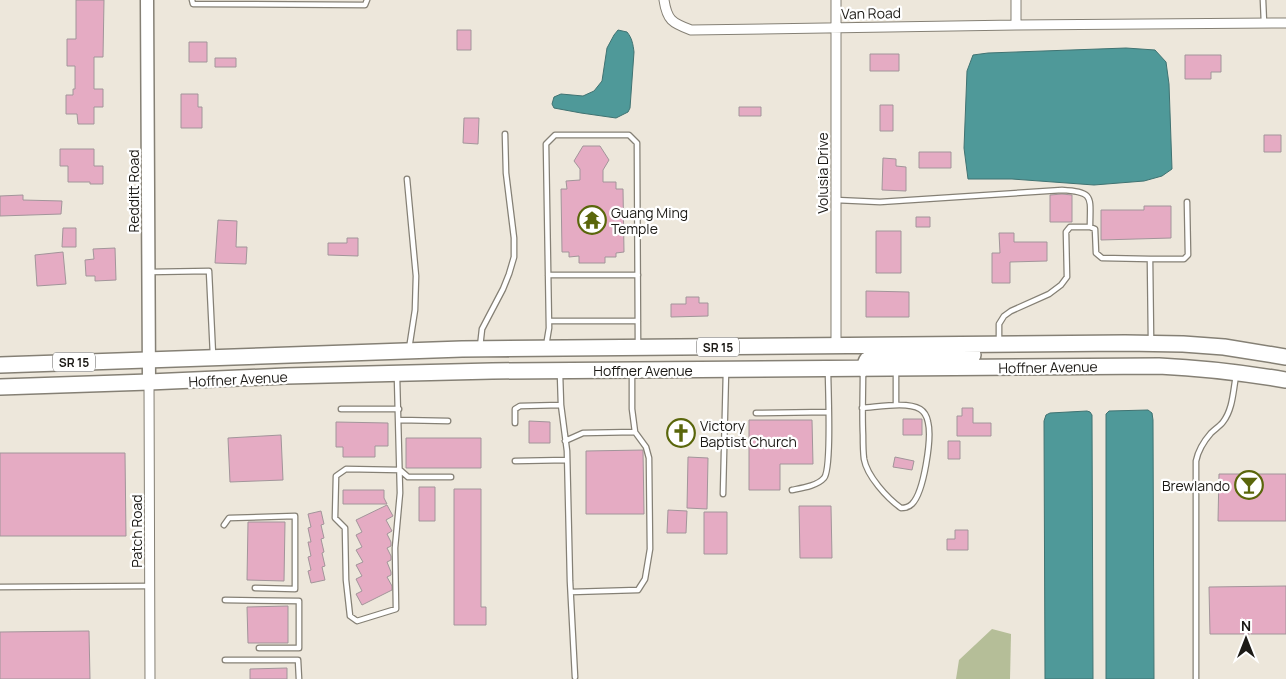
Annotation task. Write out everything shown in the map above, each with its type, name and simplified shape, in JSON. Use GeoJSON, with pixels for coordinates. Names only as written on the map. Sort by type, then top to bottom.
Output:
{"type":"FeatureCollection","features":[{"type":"Feature","properties":{"kind":"main road","name":"Hoffner Avenue"},"geometry":{"type":"LineString","coordinates":[[0,364],[480,348],[1000,344],[1183,344],[1224,347],[1286,357]]}},
{"type":"Feature","properties":{"kind":"main road"},"geometry":{"type":"LineString","coordinates":[[863,368],[867,360],[877,357],[981,355],[1000,344]]}},
{"type":"Feature","properties":{"kind":"main road"},"geometry":{"type":"LineString","coordinates":[[726,370],[742,360],[806,361],[823,359],[829,356],[836,346]]}},
{"type":"Feature","properties":{"kind":"main road"},"geometry":{"type":"LineString","coordinates":[[560,370],[576,362],[612,361],[638,347]]}},
{"type":"Feature","properties":{"kind":"main road"},"geometry":{"type":"LineString","coordinates":[[397,374],[411,362],[421,358],[473,355],[480,348]]}},
{"type":"Feature","properties":{"kind":"main road","name":"Hoffner Avenue"},"geometry":{"type":"LineString","coordinates":[[0,387],[286,376],[560,370],[1159,366],[1237,372],[1286,380]]}},
{"type":"Feature","properties":{"kind":"street","name":"Redditt Road"},"geometry":{"type":"LineString","coordinates":[[147,0],[149,382]]}},
{"type":"Feature","properties":{"kind":"street","name":"Van Road"},"geometry":{"type":"LineString","coordinates":[[664,0],[670,19],[678,26],[691,30],[1286,23]]}},
{"type":"Feature","properties":{"kind":"street","name":"Volusia Drive"},"geometry":{"type":"LineString","coordinates":[[836,0],[836,346]]}},
{"type":"Feature","properties":{"kind":"street"},"geometry":{"type":"LineString","coordinates":[[1016,0],[1016,25]]}},
{"type":"Feature","properties":{"kind":"street","name":"Patch Road"},"geometry":{"type":"LineString","coordinates":[[149,382],[150,679]]}},
{"type":"Feature","properties":{"kind":"lane"},"geometry":{"type":"LineString","coordinates":[[192,0],[193,4],[346,5],[365,5],[367,0]]}},
{"type":"Feature","properties":{"kind":"lane"},"geometry":{"type":"LineString","coordinates":[[1263,0],[1264,22]]}},
{"type":"Feature","properties":{"kind":"lane"},"geometry":{"type":"LineString","coordinates":[[480,348],[482,329],[503,289],[514,257],[514,238],[506,172],[505,134]]}},
{"type":"Feature","properties":{"kind":"lane"},"geometry":{"type":"LineString","coordinates":[[547,348],[549,321],[546,144],[554,135],[629,135],[637,143],[638,347]]}},
{"type":"Feature","properties":{"kind":"lane"},"geometry":{"type":"LineString","coordinates":[[407,179],[416,276],[415,310],[409,350]]}},
{"type":"Feature","properties":{"kind":"lane"},"geometry":{"type":"LineString","coordinates":[[836,200],[880,202],[1062,190],[1075,191],[1087,195],[1090,199],[1090,227]]}},
{"type":"Feature","properties":{"kind":"lane"},"geometry":{"type":"LineString","coordinates":[[1000,344],[999,324],[1004,316],[1050,294],[1067,277],[1066,232],[1070,227],[1090,227],[1095,229],[1096,253],[1102,258],[1184,259],[1188,255],[1187,202]]}},
{"type":"Feature","properties":{"kind":"lane"},"geometry":{"type":"LineString","coordinates":[[1150,259],[1151,344]]}},
{"type":"Feature","properties":{"kind":"lane"},"geometry":{"type":"LineString","coordinates":[[148,272],[209,270],[213,356]]}},
{"type":"Feature","properties":{"kind":"lane"},"geometry":{"type":"LineString","coordinates":[[548,275],[638,275]]}},
{"type":"Feature","properties":{"kind":"lane"},"geometry":{"type":"LineString","coordinates":[[549,321],[638,321]]}},
{"type":"Feature","properties":{"kind":"lane"},"geometry":{"type":"LineString","coordinates":[[862,408],[901,405],[917,408],[926,415],[929,424],[926,470],[920,490],[912,504],[906,508],[901,508],[881,489],[864,460],[862,408],[863,368]]}},
{"type":"Feature","properties":{"kind":"lane"},"geometry":{"type":"LineString","coordinates":[[896,368],[896,406]]}},
{"type":"Feature","properties":{"kind":"lane"},"geometry":{"type":"LineString","coordinates":[[792,490],[816,483],[825,477],[828,468],[828,369]]}},
{"type":"Feature","properties":{"kind":"lane"},"geometry":{"type":"LineString","coordinates":[[560,370],[561,405],[567,460],[570,592],[575,677]]}},
{"type":"Feature","properties":{"kind":"lane"},"geometry":{"type":"LineString","coordinates":[[570,592],[638,590],[646,579],[650,549],[649,458],[646,447],[636,432],[632,408],[632,370]]}},
{"type":"Feature","properties":{"kind":"lane"},"geometry":{"type":"LineString","coordinates":[[723,494],[726,370]]}},
{"type":"Feature","properties":{"kind":"lane"},"geometry":{"type":"LineString","coordinates":[[1196,679],[1196,461],[1206,439],[1223,422],[1228,413],[1237,372]]}},
{"type":"Feature","properties":{"kind":"lane"},"geometry":{"type":"LineString","coordinates":[[397,374],[399,409],[400,470],[400,493],[395,548],[396,609],[357,621],[350,616],[346,580],[345,528],[335,518],[336,476],[346,469],[400,470],[408,476],[452,477]]}},
{"type":"Feature","properties":{"kind":"lane"},"geometry":{"type":"LineString","coordinates":[[515,423],[515,410],[520,406],[561,405]]}},
{"type":"Feature","properties":{"kind":"lane"},"geometry":{"type":"LineString","coordinates":[[341,409],[399,409]]}},
{"type":"Feature","properties":{"kind":"lane"},"geometry":{"type":"LineString","coordinates":[[756,413],[828,412]]}},
{"type":"Feature","properties":{"kind":"lane"},"geometry":{"type":"LineString","coordinates":[[399,420],[448,421]]}},
{"type":"Feature","properties":{"kind":"lane"},"geometry":{"type":"LineString","coordinates":[[565,441],[583,433],[636,432]]}},
{"type":"Feature","properties":{"kind":"lane"},"geometry":{"type":"LineString","coordinates":[[515,461],[567,460]]}},
{"type":"Feature","properties":{"kind":"lane"},"geometry":{"type":"LineString","coordinates":[[224,525],[229,518],[295,516],[295,589],[255,588]]}},
{"type":"Feature","properties":{"kind":"lane"},"geometry":{"type":"LineString","coordinates":[[0,587],[150,586]]}},
{"type":"Feature","properties":{"kind":"lane"},"geometry":{"type":"LineString","coordinates":[[225,600],[299,600],[299,648],[259,648]]}},
{"type":"Feature","properties":{"kind":"lane"},"geometry":{"type":"LineString","coordinates":[[225,660],[298,660],[298,679]]}},
{"type":"Feature","properties":{"kind":"green space"},"geometry":{"type":"Polygon","coordinates":[[[992,629],[1011,634],[1010,679],[956,679],[959,660],[992,629]]]}},
{"type":"Feature","properties":{"kind":"water"},"geometry":{"type":"Polygon","coordinates":[[[618,30],[629,34],[634,52],[630,108],[628,112],[616,118],[554,108],[552,104],[554,97],[561,94],[583,96],[594,91],[602,81],[607,48],[618,30]]]}},
{"type":"Feature","properties":{"kind":"water"},"geometry":{"type":"Polygon","coordinates":[[[1126,48],[1155,50],[1166,62],[1169,84],[1172,169],[1162,176],[1144,181],[1094,185],[1012,179],[968,179],[964,148],[967,71],[973,55],[1126,48]]]}},
{"type":"Feature","properties":{"kind":"water"},"geometry":{"type":"Polygon","coordinates":[[[1148,410],[1152,413],[1153,420],[1154,679],[1106,679],[1106,414],[1109,411],[1148,410]]]}},
{"type":"Feature","properties":{"kind":"water"},"geometry":{"type":"Polygon","coordinates":[[[1087,411],[1092,415],[1093,679],[1045,679],[1044,421],[1046,415],[1050,413],[1087,411]]]}},
{"type":"Feature","properties":{"kind":"building"},"geometry":{"type":"Polygon","coordinates":[[[76,0],[104,0],[103,57],[94,57],[94,89],[103,89],[103,107],[94,107],[94,124],[78,124],[77,114],[66,114],[66,95],[73,95],[73,89],[75,89],[75,66],[67,66],[67,39],[76,39],[76,0]]]}},
{"type":"Feature","properties":{"kind":"building"},"geometry":{"type":"Polygon","coordinates":[[[457,30],[471,30],[471,50],[457,50],[457,30]]]}},
{"type":"Feature","properties":{"kind":"building"},"geometry":{"type":"Polygon","coordinates":[[[189,42],[207,42],[207,62],[189,62],[189,42]]]}},
{"type":"Feature","properties":{"kind":"building"},"geometry":{"type":"Polygon","coordinates":[[[870,54],[899,54],[899,71],[870,71],[870,54]]]}},
{"type":"Feature","properties":{"kind":"building"},"geometry":{"type":"Polygon","coordinates":[[[1185,55],[1221,55],[1221,72],[1211,72],[1211,79],[1185,79],[1185,55]]]}},
{"type":"Feature","properties":{"kind":"building"},"geometry":{"type":"Polygon","coordinates":[[[215,58],[236,58],[236,67],[215,67],[215,58]]]}},
{"type":"Feature","properties":{"kind":"building"},"geometry":{"type":"Polygon","coordinates":[[[181,94],[198,94],[198,107],[202,107],[202,128],[181,128],[181,94]]]}},
{"type":"Feature","properties":{"kind":"building"},"geometry":{"type":"Polygon","coordinates":[[[880,105],[893,105],[893,131],[880,131],[880,105]]]}},
{"type":"Feature","properties":{"kind":"building"},"geometry":{"type":"Polygon","coordinates":[[[739,107],[761,107],[761,116],[739,116],[739,107]]]}},
{"type":"Feature","properties":{"kind":"building"},"geometry":{"type":"Polygon","coordinates":[[[464,118],[479,118],[478,144],[463,143],[464,118]]]}},
{"type":"Feature","properties":{"kind":"building"},"geometry":{"type":"Polygon","coordinates":[[[1264,135],[1281,135],[1281,152],[1264,152],[1264,135]]]}},
{"type":"Feature","properties":{"kind":"building","name":"Guang Ming Temple"},"geometry":{"type":"Polygon","coordinates":[[[583,146],[600,146],[609,160],[603,170],[603,182],[616,182],[616,189],[623,189],[624,252],[616,253],[616,257],[605,257],[605,263],[579,263],[579,256],[569,257],[569,252],[562,252],[561,189],[567,189],[566,181],[580,180],[580,169],[574,161],[583,146]]]}},
{"type":"Feature","properties":{"kind":"building"},"geometry":{"type":"Polygon","coordinates":[[[60,149],[94,149],[94,166],[103,166],[103,184],[68,182],[68,166],[60,166],[60,149]]]}},
{"type":"Feature","properties":{"kind":"building"},"geometry":{"type":"Polygon","coordinates":[[[919,152],[951,152],[951,168],[919,168],[919,152]]]}},
{"type":"Feature","properties":{"kind":"building"},"geometry":{"type":"Polygon","coordinates":[[[883,158],[896,159],[896,166],[906,167],[906,191],[882,190],[883,158]]]}},
{"type":"Feature","properties":{"kind":"building"},"geometry":{"type":"Polygon","coordinates":[[[23,195],[23,200],[62,201],[61,214],[0,216],[0,196],[23,195]]]}},
{"type":"Feature","properties":{"kind":"building"},"geometry":{"type":"Polygon","coordinates":[[[1050,195],[1072,195],[1072,222],[1050,222],[1050,195]]]}},
{"type":"Feature","properties":{"kind":"building"},"geometry":{"type":"Polygon","coordinates":[[[1144,206],[1171,206],[1171,238],[1101,240],[1101,210],[1144,210],[1144,206]]]}},
{"type":"Feature","properties":{"kind":"building"},"geometry":{"type":"Polygon","coordinates":[[[916,217],[930,217],[930,227],[916,227],[916,217]]]}},
{"type":"Feature","properties":{"kind":"building"},"geometry":{"type":"Polygon","coordinates":[[[218,220],[237,221],[236,247],[247,247],[246,264],[215,263],[218,220]]]}},
{"type":"Feature","properties":{"kind":"building"},"geometry":{"type":"Polygon","coordinates":[[[63,228],[76,228],[76,247],[62,247],[63,228]]]}},
{"type":"Feature","properties":{"kind":"building"},"geometry":{"type":"Polygon","coordinates":[[[876,231],[901,231],[901,273],[876,273],[876,231]]]}},
{"type":"Feature","properties":{"kind":"building"},"geometry":{"type":"Polygon","coordinates":[[[999,233],[1014,233],[1014,242],[1047,242],[1047,261],[1010,262],[1010,283],[992,283],[992,253],[1000,253],[999,233]]]}},
{"type":"Feature","properties":{"kind":"building"},"geometry":{"type":"Polygon","coordinates":[[[347,238],[358,238],[358,256],[328,255],[328,243],[347,243],[347,238]]]}},
{"type":"Feature","properties":{"kind":"building"},"geometry":{"type":"Polygon","coordinates":[[[115,248],[116,280],[95,281],[95,276],[86,276],[85,260],[94,259],[93,249],[115,248]]]}},
{"type":"Feature","properties":{"kind":"building"},"geometry":{"type":"Polygon","coordinates":[[[63,252],[66,284],[37,286],[35,255],[63,252]]]}},
{"type":"Feature","properties":{"kind":"building"},"geometry":{"type":"Polygon","coordinates":[[[866,291],[909,292],[909,317],[866,317],[866,291]]]}},
{"type":"Feature","properties":{"kind":"building"},"geometry":{"type":"Polygon","coordinates":[[[686,297],[699,297],[699,303],[708,303],[708,316],[671,317],[671,304],[686,304],[686,297]]]}},
{"type":"Feature","properties":{"kind":"building"},"geometry":{"type":"Polygon","coordinates":[[[962,408],[973,408],[973,423],[991,423],[991,436],[957,436],[957,416],[962,416],[962,408]]]}},
{"type":"Feature","properties":{"kind":"building"},"geometry":{"type":"Polygon","coordinates":[[[903,419],[922,419],[922,435],[903,435],[903,419]]]}},
{"type":"Feature","properties":{"kind":"building"},"geometry":{"type":"Polygon","coordinates":[[[749,420],[812,420],[813,464],[780,464],[780,490],[749,490],[749,420]]]}},
{"type":"Feature","properties":{"kind":"building"},"geometry":{"type":"Polygon","coordinates":[[[529,421],[550,422],[550,443],[529,443],[529,421]]]}},
{"type":"Feature","properties":{"kind":"building"},"geometry":{"type":"Polygon","coordinates":[[[336,422],[388,423],[388,446],[375,446],[375,457],[343,457],[343,447],[336,447],[336,422]]]}},
{"type":"Feature","properties":{"kind":"building"},"geometry":{"type":"Polygon","coordinates":[[[281,435],[283,480],[230,482],[228,438],[281,435]]]}},
{"type":"Feature","properties":{"kind":"building"},"geometry":{"type":"Polygon","coordinates":[[[406,438],[481,438],[481,468],[406,468],[406,438]]]}},
{"type":"Feature","properties":{"kind":"building"},"geometry":{"type":"Polygon","coordinates":[[[948,441],[960,441],[960,459],[948,459],[948,441]]]}},
{"type":"Feature","properties":{"kind":"building"},"geometry":{"type":"Polygon","coordinates":[[[643,450],[644,514],[586,514],[586,451],[643,450]]]}},
{"type":"Feature","properties":{"kind":"building"},"geometry":{"type":"Polygon","coordinates":[[[0,453],[125,453],[126,536],[0,536],[0,453]]]}},
{"type":"Feature","properties":{"kind":"building"},"geometry":{"type":"Polygon","coordinates":[[[688,457],[708,458],[707,509],[687,508],[688,457]]]}},
{"type":"Feature","properties":{"kind":"building"},"geometry":{"type":"Polygon","coordinates":[[[895,457],[914,461],[912,470],[893,467],[895,457]]]}},
{"type":"Feature","properties":{"kind":"building"},"geometry":{"type":"Polygon","coordinates":[[[1219,474],[1286,474],[1286,521],[1218,521],[1219,474]]]}},
{"type":"Feature","properties":{"kind":"building"},"geometry":{"type":"Polygon","coordinates":[[[419,487],[435,487],[435,521],[419,521],[419,487]]]}},
{"type":"Feature","properties":{"kind":"building"},"geometry":{"type":"Polygon","coordinates":[[[454,489],[481,489],[481,607],[486,607],[486,625],[454,625],[454,489]]]}},
{"type":"Feature","properties":{"kind":"building"},"geometry":{"type":"Polygon","coordinates":[[[343,490],[384,490],[384,498],[387,504],[343,504],[343,490]]]}},
{"type":"Feature","properties":{"kind":"building"},"geometry":{"type":"Polygon","coordinates":[[[387,505],[393,516],[386,520],[392,531],[387,534],[391,542],[391,546],[387,548],[391,560],[387,562],[391,575],[387,577],[392,590],[362,605],[356,594],[362,591],[356,579],[362,576],[356,565],[363,562],[356,550],[362,547],[356,535],[362,532],[356,520],[387,505]]]}},
{"type":"Feature","properties":{"kind":"building"},"geometry":{"type":"Polygon","coordinates":[[[799,506],[831,506],[832,558],[800,558],[799,506]]]}},
{"type":"Feature","properties":{"kind":"building"},"geometry":{"type":"Polygon","coordinates":[[[668,510],[687,511],[686,533],[667,533],[668,510]]]}},
{"type":"Feature","properties":{"kind":"building"},"geometry":{"type":"Polygon","coordinates":[[[321,511],[324,524],[321,525],[324,538],[321,539],[324,552],[322,553],[325,566],[322,567],[325,580],[311,583],[308,571],[311,570],[308,557],[311,556],[308,542],[311,542],[308,528],[311,527],[308,514],[321,511]]]}},
{"type":"Feature","properties":{"kind":"building"},"geometry":{"type":"Polygon","coordinates":[[[704,512],[727,512],[727,554],[704,554],[704,512]]]}},
{"type":"Feature","properties":{"kind":"building"},"geometry":{"type":"Polygon","coordinates":[[[248,522],[285,522],[284,581],[247,580],[248,522]]]}},
{"type":"Feature","properties":{"kind":"building"},"geometry":{"type":"Polygon","coordinates":[[[955,530],[968,530],[968,550],[947,550],[947,539],[955,539],[955,530]]]}},
{"type":"Feature","properties":{"kind":"building"},"geometry":{"type":"Polygon","coordinates":[[[1286,586],[1286,634],[1210,634],[1209,587],[1286,586]]]}},
{"type":"Feature","properties":{"kind":"building"},"geometry":{"type":"Polygon","coordinates":[[[288,606],[288,643],[248,643],[247,607],[288,606]]]}},
{"type":"Feature","properties":{"kind":"building"},"geometry":{"type":"Polygon","coordinates":[[[89,631],[90,679],[0,679],[0,632],[89,631]]]}},
{"type":"Feature","properties":{"kind":"building"},"geometry":{"type":"Polygon","coordinates":[[[287,668],[287,679],[250,679],[250,669],[287,668]]]}},
{"type":"Feature","properties":{"kind":"place","name":"Guang Ming Temple"},"geometry":{"type":"Point","coordinates":[592,220]}},
{"type":"Feature","properties":{"kind":"place","name":"Victory Baptist Church"},"geometry":{"type":"Point","coordinates":[681,433]}},
{"type":"Feature","properties":{"kind":"place","name":"Brewlando"},"geometry":{"type":"Point","coordinates":[1249,485]}}]}
